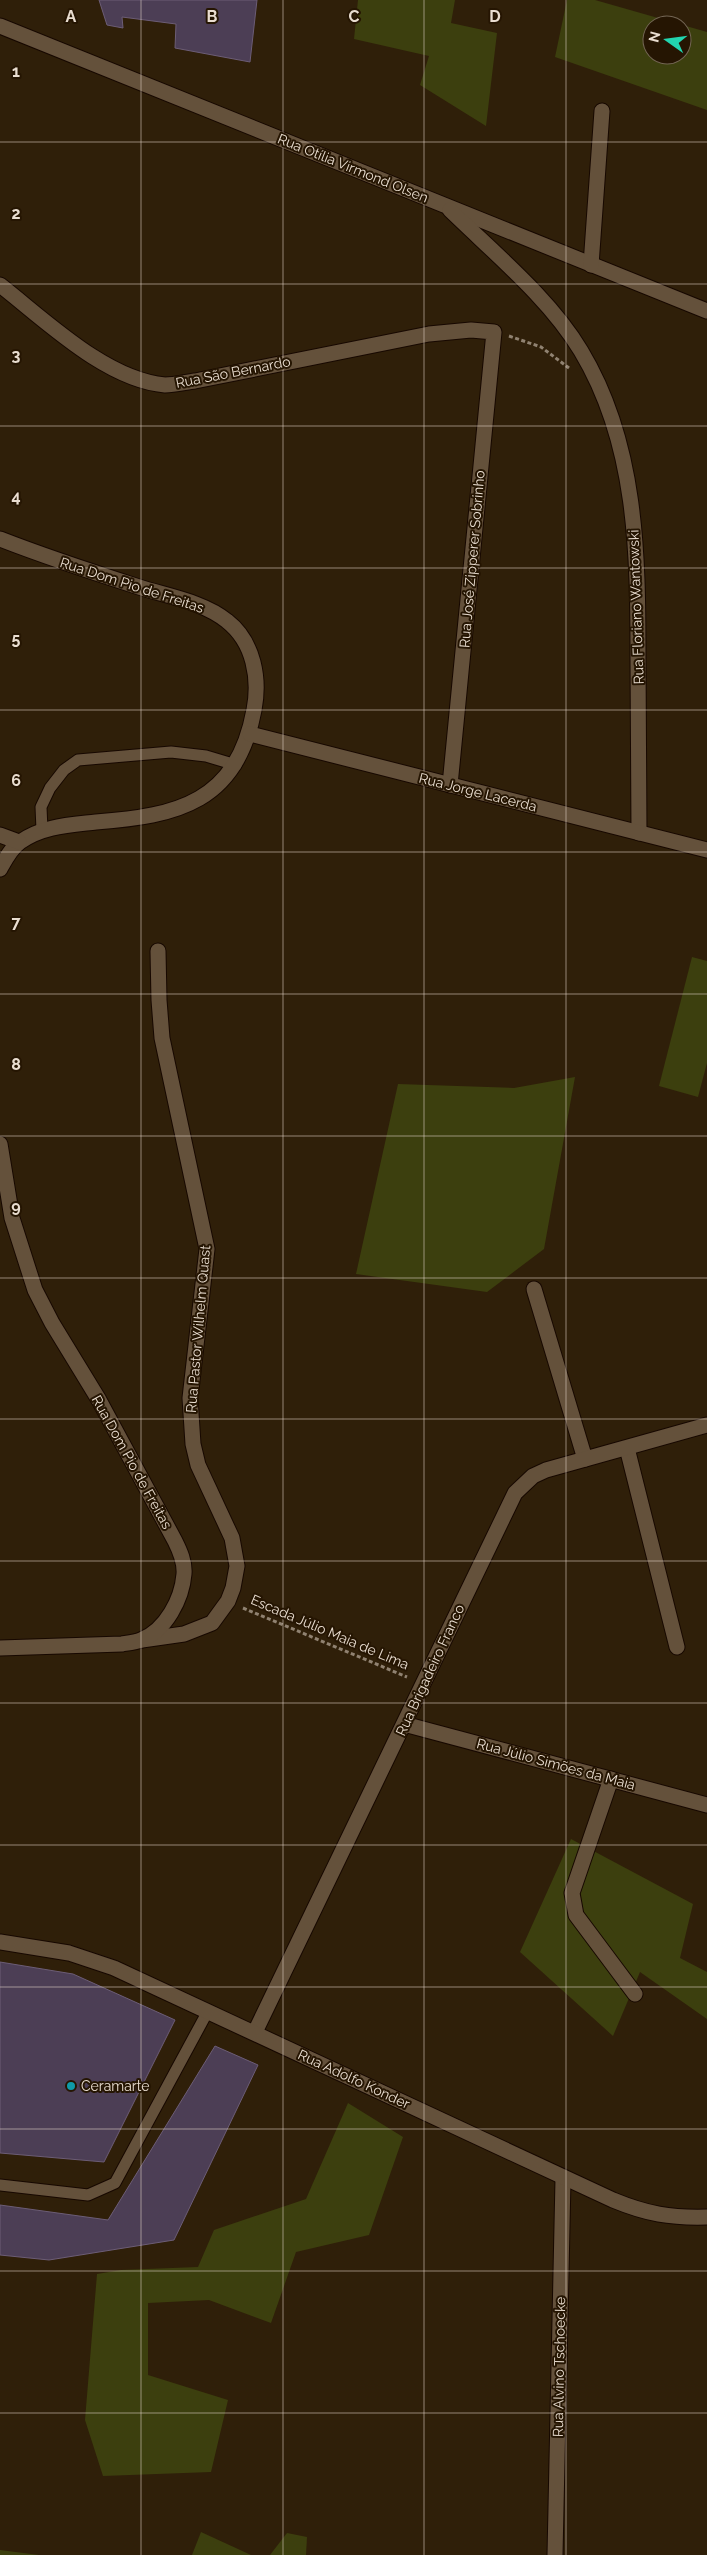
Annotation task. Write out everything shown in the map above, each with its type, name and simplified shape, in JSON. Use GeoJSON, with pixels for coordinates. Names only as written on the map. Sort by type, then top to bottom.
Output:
{"type":"FeatureCollection","features":[{"type":"Feature","properties":{"kind":"street","name":"Rua Otília Virmond Olsen"},"geometry":{"type":"LineString","coordinates":[[0,26],[707,311]]}},
{"type":"Feature","properties":{"kind":"street"},"geometry":{"type":"LineString","coordinates":[[592,264],[602,110]]}},
{"type":"Feature","properties":{"kind":"street","name":"Rua Floriano Wantowski"},"geometry":{"type":"LineString","coordinates":[[445,205],[524,283],[561,323],[581,351],[599,385],[614,426],[630,498],[636,544],[639,833]]}},
{"type":"Feature","properties":{"kind":"street","name":"Rua São Bernardo"},"geometry":{"type":"LineString","coordinates":[[0,285],[85,351],[103,362],[145,381],[166,385],[195,381],[429,334],[471,330],[494,332]]}},
{"type":"Feature","properties":{"kind":"street","name":"Rua José Zipperer Sobrinho"},"geometry":{"type":"LineString","coordinates":[[450,785],[494,332]]}},
{"type":"Feature","properties":{"kind":"street","name":"Rua Dom Pio de Freitas"},"geometry":{"type":"LineString","coordinates":[[0,539],[183,601],[227,621],[243,637],[253,658],[256,690],[250,734],[236,765],[216,787],[189,805],[161,815],[69,825],[42,830],[19,842],[0,869]]}},
{"type":"Feature","properties":{"kind":"street","name":"Rua Jorge Lacerda"},"geometry":{"type":"LineString","coordinates":[[250,734],[707,850]]}},
{"type":"Feature","properties":{"kind":"street"},"geometry":{"type":"LineString","coordinates":[[0,835],[19,842]]}},
{"type":"Feature","properties":{"kind":"street","name":"Rua Pastor Wilhelm Quast"},"geometry":{"type":"LineString","coordinates":[[142,1640],[184,1634],[200,1629],[212,1622],[228,1602],[236,1576],[236,1552],[232,1538],[198,1465],[190,1421],[192,1373],[207,1249],[162,1038],[158,951]]}},
{"type":"Feature","properties":{"kind":"street","name":"Rua Dom Pio de Freitas"},"geometry":{"type":"LineString","coordinates":[[0,1144],[12,1218],[36,1290],[72,1359],[99,1400],[175,1540],[182,1558],[184,1573],[180,1595],[171,1613],[158,1628],[142,1640]]}},
{"type":"Feature","properties":{"kind":"street"},"geometry":{"type":"LineString","coordinates":[[534,1289],[585,1459]]}},
{"type":"Feature","properties":{"kind":"street","name":"Rua Brigadeiro Franco"},"geometry":{"type":"LineString","coordinates":[[255,2032],[515,1493],[533,1476],[546,1470],[707,1426]]}},
{"type":"Feature","properties":{"kind":"street"},"geometry":{"type":"LineString","coordinates":[[627,1448],[677,1647]]}},
{"type":"Feature","properties":{"kind":"street"},"geometry":{"type":"LineString","coordinates":[[0,1648],[95,1646],[142,1640]]}},
{"type":"Feature","properties":{"kind":"street","name":"Rua Júlio Simões da Maia"},"geometry":{"type":"LineString","coordinates":[[404,1724],[707,1805]]}},
{"type":"Feature","properties":{"kind":"street"},"geometry":{"type":"LineString","coordinates":[[611,1779],[572,1893],[576,1915],[635,1994]]}},
{"type":"Feature","properties":{"kind":"street","name":"Rua Adolfo Konder"},"geometry":{"type":"LineString","coordinates":[[0,1942],[69,1953],[90,1959],[208,2010],[563,2179],[648,2213],[677,2218],[707,2217]]}},
{"type":"Feature","properties":{"kind":"street","name":"Rua Alvino Tschoecke"},"geometry":{"type":"LineString","coordinates":[[555,2555],[563,2179]]}},
{"type":"Feature","properties":{"kind":"lane"},"geometry":{"type":"LineString","coordinates":[[42,830],[41,807],[50,788],[64,770],[78,760],[170,752],[206,756],[236,765]]}},
{"type":"Feature","properties":{"kind":"lane"},"geometry":{"type":"LineString","coordinates":[[0,2185],[88,2195],[115,2183],[208,2010]]}},
{"type":"Feature","properties":{"kind":"path"},"geometry":{"type":"LineString","coordinates":[[494,332],[541,347],[559,358],[573,372]]}},
{"type":"Feature","properties":{"kind":"path","name":"Escada Júlio Maia de Lima"},"geometry":{"type":"LineString","coordinates":[[228,1602],[423,1684]]}},
{"type":"Feature","properties":{"kind":"green space"},"geometry":{"type":"Polygon","coordinates":[[[358,0],[455,0],[451,23],[497,33],[486,126],[420,85],[429,56],[354,39],[358,0]]]}},
{"type":"Feature","properties":{"kind":"green space"},"geometry":{"type":"Polygon","coordinates":[[[567,0],[595,0],[648,15],[642,15],[642,65],[692,65],[692,28],[707,32],[707,110],[555,57],[567,0]]]}},
{"type":"Feature","properties":{"kind":"green space"},"geometry":{"type":"Polygon","coordinates":[[[692,957],[707,961],[707,1063],[698,1097],[659,1086],[692,957]]]}},
{"type":"Feature","properties":{"kind":"green space"},"geometry":{"type":"Polygon","coordinates":[[[575,1077],[544,1249],[487,1292],[356,1274],[398,1084],[514,1088],[575,1077]]]}},
{"type":"Feature","properties":{"kind":"green space"},"geometry":{"type":"Polygon","coordinates":[[[571,1839],[693,1904],[680,1958],[707,1972],[707,2019],[640,1972],[613,2036],[520,1952],[571,1839]]]}},
{"type":"Feature","properties":{"kind":"green space"},"geometry":{"type":"Polygon","coordinates":[[[348,2103],[403,2137],[369,2235],[296,2252],[271,2323],[209,2300],[148,2303],[148,2375],[228,2400],[211,2472],[103,2476],[85,2420],[97,2274],[121,2270],[198,2267],[214,2230],[306,2199],[348,2103]]]}},
{"type":"Feature","properties":{"kind":"green space"},"geometry":{"type":"Polygon","coordinates":[[[201,2532],[251,2555],[192,2555],[201,2532]]]}},
{"type":"Feature","properties":{"kind":"green space"},"geometry":{"type":"Polygon","coordinates":[[[287,2533],[307,2537],[306,2555],[270,2555],[287,2533]]]}},
{"type":"Feature","properties":{"kind":"green space"},"geometry":{"type":"Polygon","coordinates":[[[0,2550],[39,2555],[0,2555],[0,2550]]]}},
{"type":"Feature","properties":{"kind":"building"},"geometry":{"type":"Polygon","coordinates":[[[99,0],[257,0],[250,62],[175,48],[176,24],[122,17],[123,28],[107,25],[99,0]]]}},
{"type":"Feature","properties":{"kind":"building","name":"Ceramarte"},"geometry":{"type":"Polygon","coordinates":[[[0,1962],[73,1974],[175,2020],[104,2162],[0,2153],[0,1962]]]}},
{"type":"Feature","properties":{"kind":"building","name":"Ceramarte"},"geometry":{"type":"Polygon","coordinates":[[[215,2046],[258,2065],[174,2240],[49,2260],[0,2255],[0,2205],[108,2220],[215,2046]]]}},
{"type":"Feature","properties":{"kind":"place","name":"Ceramarte"},"geometry":{"type":"Point","coordinates":[71,2086]}}]}
